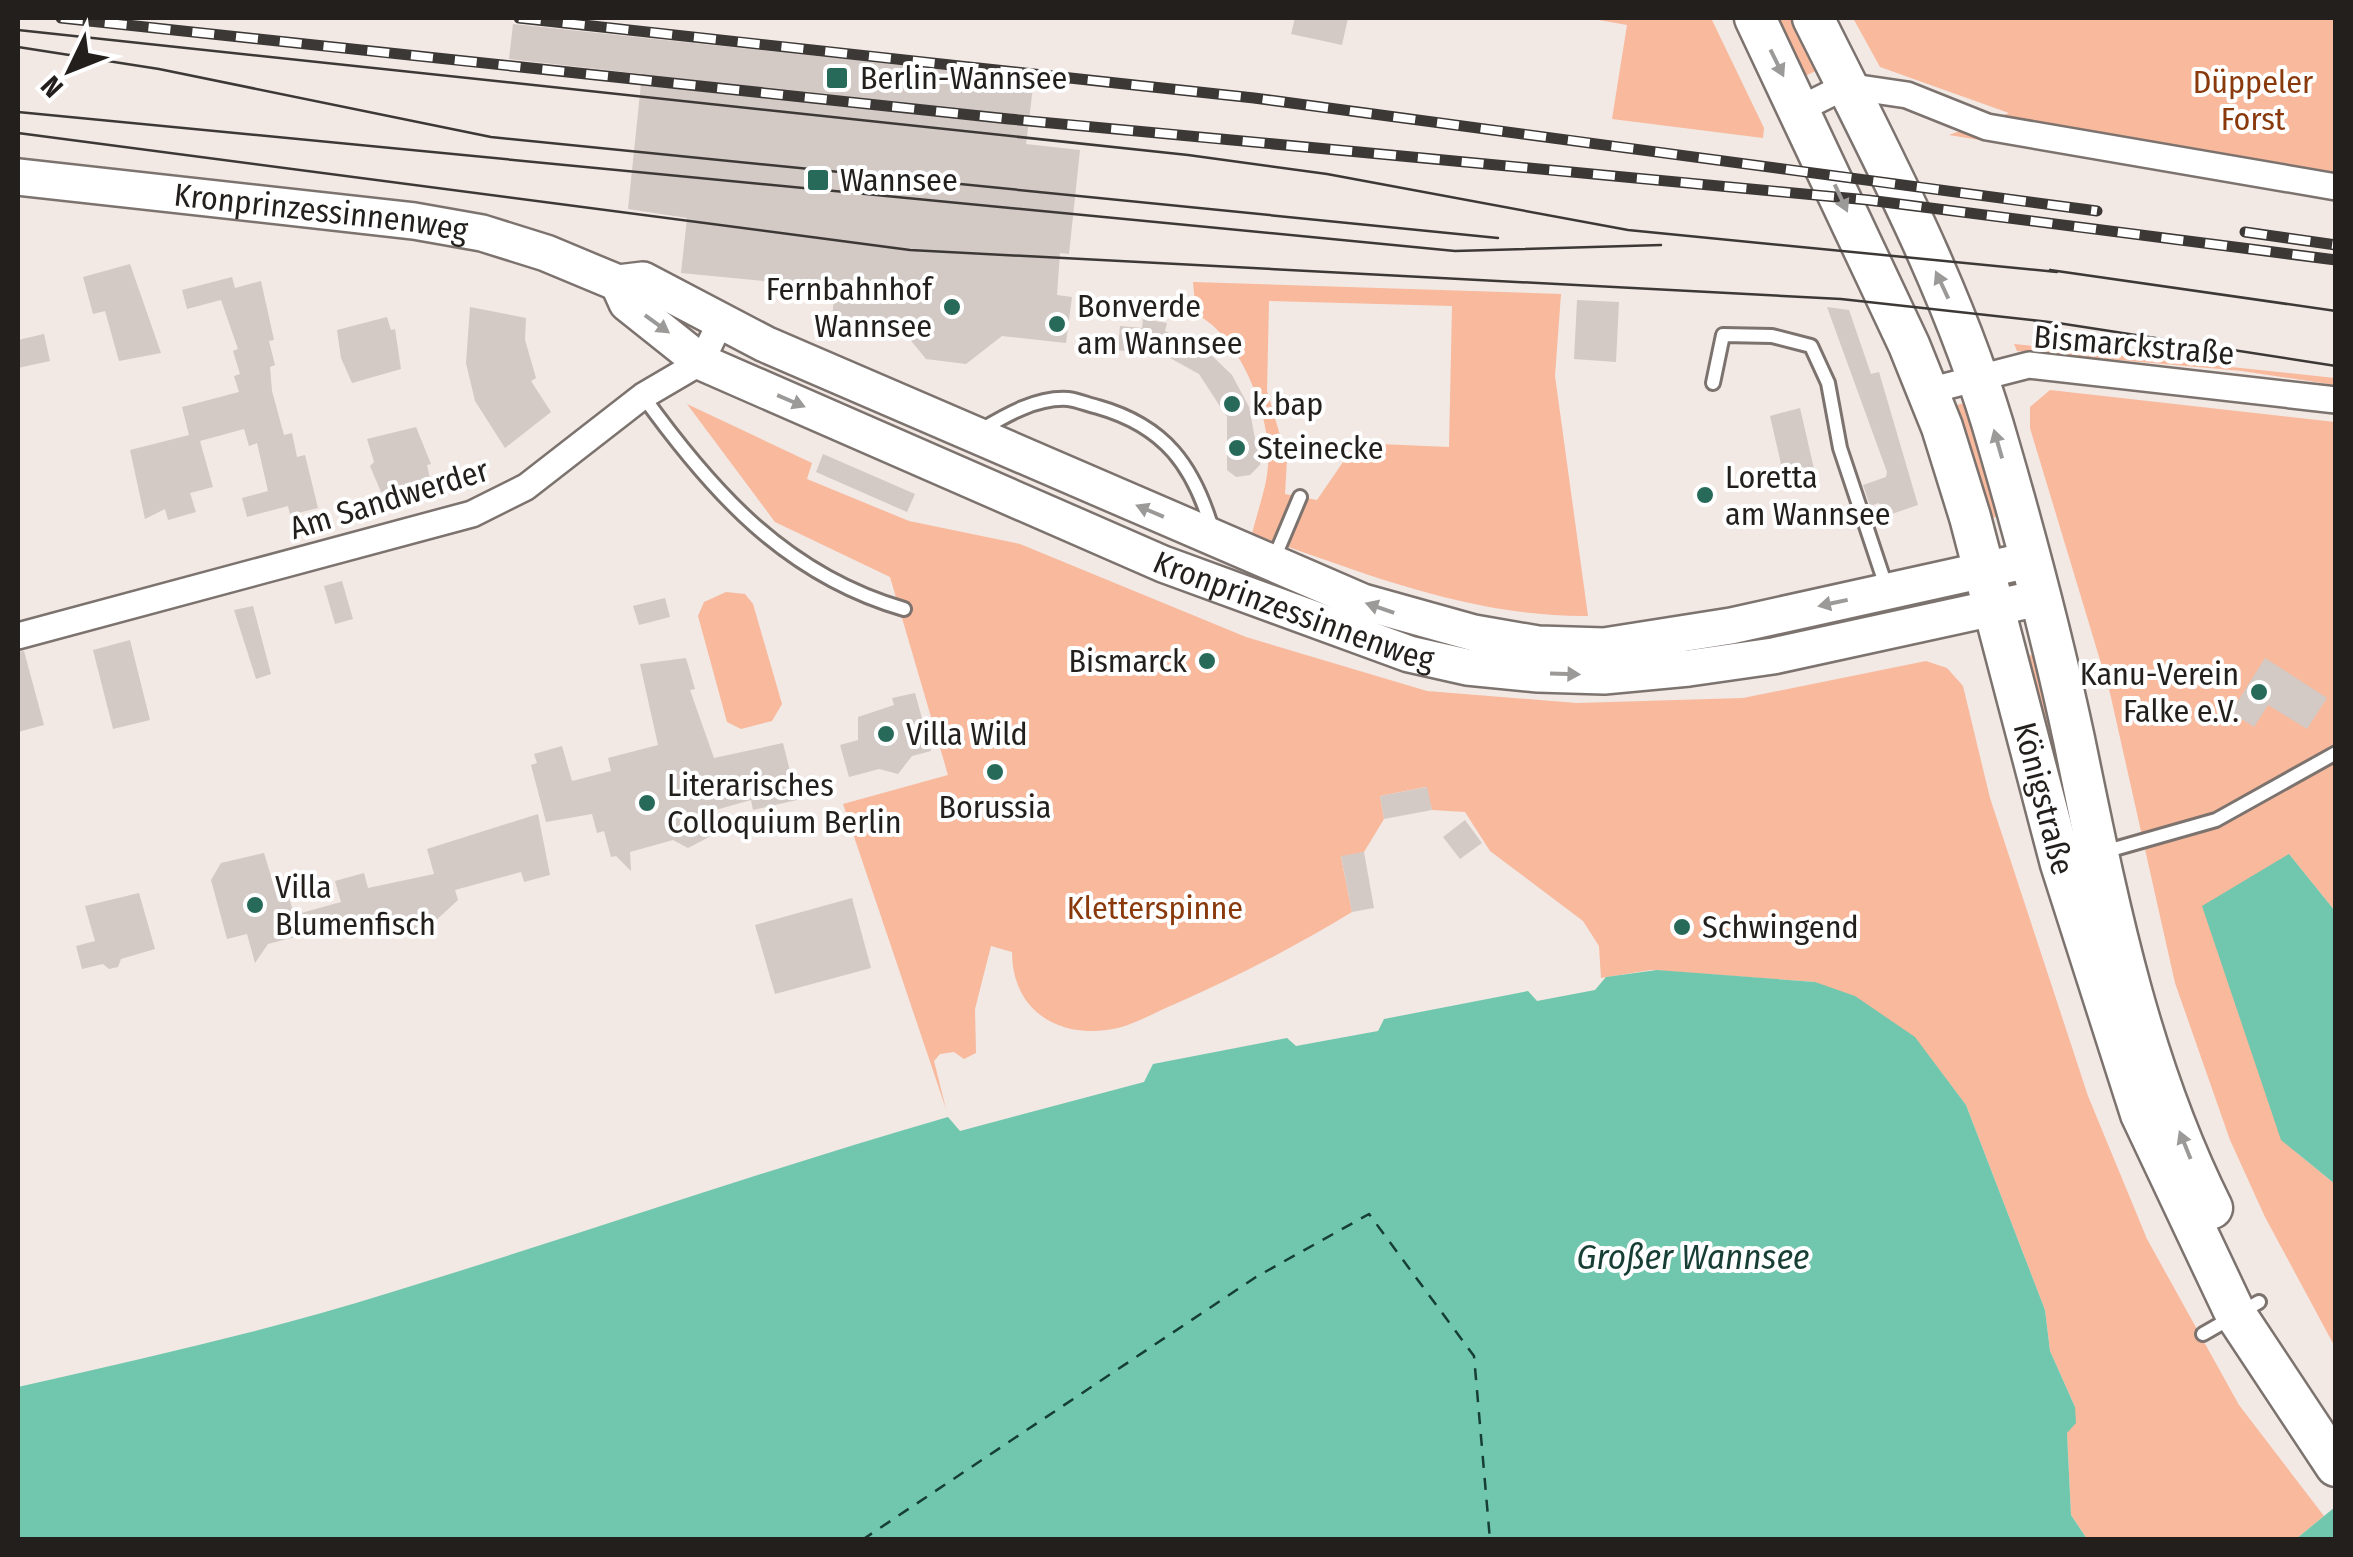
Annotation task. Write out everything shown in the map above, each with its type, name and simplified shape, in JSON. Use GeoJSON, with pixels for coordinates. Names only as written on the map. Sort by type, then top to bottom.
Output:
{"type":"FeatureCollection","features":[{"type":"Feature","properties":{"kind":"main road","name":"Königstraße"},"geometry":{"type":"LineString","coordinates":[[1755,18],[1928,391],[1994,609],[2078,859],[2200,1183],[2233,1317],[2331,1445]]}},
{"type":"Feature","properties":{"kind":"main road","name":"Königstraße"},"geometry":{"type":"LineString","coordinates":[[1813,18],[1946,293],[1978,376],[2073,737],[2078,859]]}},
{"type":"Feature","properties":{"kind":"main road","name":"Kronprinzessinnenweg"},"geometry":{"type":"LineString","coordinates":[[18,177],[414,220],[482,233],[546,253],[618,283],[644,280],[720,322],[973,434],[1272,563],[1419,621],[1538,644],[1616,644],[1731,626],[1984,570],[2034,579]]}},
{"type":"Feature","properties":{"kind":"main road","name":"Kronprinzessinnenweg"},"geometry":{"type":"LineString","coordinates":[[618,283],[626,302],[702,362],[1254,601],[1410,654],[1538,674],[1604,676],[1689,668],[1994,609],[2034,579]]}},
{"type":"Feature","properties":{"kind":"main road"},"geometry":{"type":"LineString","coordinates":[[1254,601],[1272,563]]}},
{"type":"Feature","properties":{"kind":"main road"},"geometry":{"type":"LineString","coordinates":[[1888,591],[1896,630]]}},
{"type":"Feature","properties":{"kind":"street"},"geometry":{"type":"LineString","coordinates":[[1800,109],[1846,86],[1907,95],[1987,127],[2336,187]]}},
{"type":"Feature","properties":{"kind":"street"},"geometry":{"type":"LineString","coordinates":[[702,362],[720,322]]}},
{"type":"Feature","properties":{"kind":"street","name":"Am Sandwerder"},"geometry":{"type":"LineString","coordinates":[[18,636],[472,514],[526,487],[643,396],[702,362]]}},
{"type":"Feature","properties":{"kind":"street","name":"Bismarckstraße"},"geometry":{"type":"LineString","coordinates":[[1928,391],[2029,365],[2336,400]]}},
{"type":"Feature","properties":{"kind":"lane"},"geometry":{"type":"LineString","coordinates":[[1713,383],[1723,335],[1782,337],[1810,346],[1828,383],[1840,448],[1888,591]]}},
{"type":"Feature","properties":{"kind":"lane"},"geometry":{"type":"LineString","coordinates":[[643,396],[716,492],[766,539],[819,574],[904,608]]}},
{"type":"Feature","properties":{"kind":"lane"},"geometry":{"type":"LineString","coordinates":[[973,434],[1020,408],[1067,399],[1116,412],[1150,428],[1184,463],[1215,539]]}},
{"type":"Feature","properties":{"kind":"lane"},"geometry":{"type":"LineString","coordinates":[[1272,563],[1300,497]]}},
{"type":"Feature","properties":{"kind":"lane"},"geometry":{"type":"LineString","coordinates":[[2078,859],[2216,820],[2336,752]]}},
{"type":"Feature","properties":{"kind":"green space"},"geometry":{"type":"Polygon","coordinates":[[[1588,18],[1711,18],[1764,128],[1763,138],[1612,119],[1627,25],[1588,18]]]}},
{"type":"Feature","properties":{"kind":"green space"},"geometry":{"type":"Polygon","coordinates":[[[1767,18],[1800,18],[1824,67],[1797,80],[1767,18]]]}},
{"type":"Feature","properties":{"kind":"green space","name":"Düppeler Forst"},"geometry":{"type":"Polygon","coordinates":[[[1853,18],[2335,18],[2335,199],[1949,135],[2009,113],[1880,67],[1853,18]]]}},
{"type":"Feature","properties":{"kind":"green space"},"geometry":{"type":"Polygon","coordinates":[[[1193,282],[1561,294],[1555,376],[1588,616],[1501,609],[1459,601],[1252,534],[1267,473],[1265,424],[1239,359],[1212,325],[1196,314],[1193,282]],[[1269,301],[1267,391],[1287,459],[1285,494],[1317,500],[1356,443],[1449,447],[1452,306],[1269,301]]]}},
{"type":"Feature","properties":{"kind":"green space"},"geometry":{"type":"Polygon","coordinates":[[[2014,344],[2335,378],[2335,385],[2242,371],[2017,351],[2014,344]]]}},
{"type":"Feature","properties":{"kind":"green space"},"geometry":{"type":"Polygon","coordinates":[[[2050,390],[2335,422],[2335,911],[2289,854],[2297,1153],[2335,1184],[2335,1347],[2265,1217],[2230,1140],[2175,983],[2110,693],[2030,428],[2030,407],[2050,390]]]}},
{"type":"Feature","properties":{"kind":"green space"},"geometry":{"type":"Polygon","coordinates":[[[1967,402],[2005,514],[1985,520],[1954,406],[1967,402]]]}},
{"type":"Feature","properties":{"kind":"green space","name":"Kletterspinne"},"geometry":{"type":"Polygon","coordinates":[[[687,404],[812,463],[807,479],[909,521],[1020,544],[1246,637],[1427,691],[1577,703],[1743,698],[1926,661],[1947,668],[1963,686],[1990,798],[2088,1096],[2147,1239],[2239,1405],[2324,1516],[2296,1539],[2087,1539],[2071,1515],[2067,1433],[2075,1407],[2050,1351],[2045,1310],[1966,1105],[1915,1038],[1815,982],[1651,970],[1601,978],[1599,946],[1583,921],[1490,851],[1465,812],[1432,810],[1426,787],[1380,796],[1384,819],[1364,852],[1341,857],[1352,912],[1243,972],[1132,1023],[1097,1031],[1077,1030],[1044,1017],[1021,991],[1012,952],[991,946],[975,1009],[976,1053],[964,1059],[954,1052],[940,1054],[934,1061],[946,1109],[843,804],[948,775],[890,577],[775,522],[687,404]]]}},
{"type":"Feature","properties":{"kind":"green space"},"geometry":{"type":"Polygon","coordinates":[[[726,592],[745,594],[753,604],[782,704],[772,721],[741,729],[727,722],[698,616],[704,602],[726,592]]]}},
{"type":"Feature","properties":{"kind":"green space"},"geometry":{"type":"Polygon","coordinates":[[[2036,654],[2072,824],[2064,827],[2019,658],[2036,654]]]}},
{"type":"Feature","properties":{"kind":"water"},"geometry":{"type":"Polygon","coordinates":[[[2289,854],[2335,911],[2335,1184],[2281,1140],[2202,906],[2289,854]]]}},
{"type":"Feature","properties":{"kind":"water","name":"Großer Wannsee"},"geometry":{"type":"Polygon","coordinates":[[[1657,970],[1815,982],[1855,996],[1915,1037],[1966,1105],[2045,1310],[2050,1351],[2075,1407],[2076,1423],[2067,1433],[2071,1515],[2087,1539],[18,1539],[18,1387],[346,1306],[948,1117],[960,1131],[1144,1082],[1153,1064],[1287,1038],[1296,1046],[1378,1031],[1384,1019],[1528,991],[1537,1001],[1595,990],[1606,977],[1657,970]]]}},
{"type":"Feature","properties":{"kind":"water"},"geometry":{"type":"Polygon","coordinates":[[[2335,1507],[2335,1539],[2296,1539],[2335,1507]]]}},
{"type":"Feature","properties":{"kind":"building"},"geometry":{"type":"Polygon","coordinates":[[[1295,18],[1348,18],[1342,45],[1291,34],[1295,18]]]}},
{"type":"Feature","properties":{"kind":"building"},"geometry":{"type":"Polygon","coordinates":[[[513,24],[1034,79],[1026,144],[1080,150],[1069,254],[1060,253],[1057,295],[1072,297],[1066,343],[1002,336],[966,364],[926,359],[898,325],[832,318],[835,288],[681,273],[687,218],[628,209],[642,74],[509,59],[513,24]]]}},
{"type":"Feature","properties":{"kind":"building"},"geometry":{"type":"Polygon","coordinates":[[[130,264],[161,353],[119,361],[105,311],[93,314],[83,277],[130,264]]]}},
{"type":"Feature","properties":{"kind":"building"},"geometry":{"type":"Polygon","coordinates":[[[232,277],[235,288],[261,281],[274,340],[269,341],[275,365],[270,367],[272,391],[284,435],[292,433],[297,457],[305,455],[318,508],[290,515],[288,506],[247,517],[242,498],[268,491],[257,443],[249,446],[244,429],[200,441],[213,487],[190,493],[196,512],[168,520],[165,509],[145,519],[130,450],[189,435],[182,407],[239,392],[234,376],[240,374],[233,351],[238,349],[221,300],[187,309],[182,290],[232,277]]]}},
{"type":"Feature","properties":{"kind":"building"},"geometry":{"type":"Polygon","coordinates":[[[1577,300],[1619,302],[1616,362],[1574,359],[1577,300]]]}},
{"type":"Feature","properties":{"kind":"building"},"geometry":{"type":"Polygon","coordinates":[[[470,307],[526,318],[525,340],[536,378],[531,381],[551,412],[505,448],[475,401],[466,363],[470,307]]]}},
{"type":"Feature","properties":{"kind":"building"},"geometry":{"type":"Polygon","coordinates":[[[1827,307],[1849,310],[1871,374],[1879,372],[1918,505],[1883,517],[1879,503],[1870,506],[1863,485],[1886,477],[1887,472],[1827,307]]]}},
{"type":"Feature","properties":{"kind":"building"},"geometry":{"type":"Polygon","coordinates":[[[387,317],[391,330],[395,329],[401,369],[352,383],[341,358],[337,330],[387,317]]]}},
{"type":"Feature","properties":{"kind":"building"},"geometry":{"type":"Polygon","coordinates":[[[1143,319],[1167,323],[1165,331],[1204,348],[1232,375],[1249,407],[1257,449],[1263,450],[1260,465],[1250,475],[1236,477],[1227,470],[1227,417],[1199,374],[1170,358],[1118,350],[1120,326],[1142,328],[1143,319]]]}},
{"type":"Feature","properties":{"kind":"building"},"geometry":{"type":"Polygon","coordinates":[[[44,334],[50,361],[18,368],[18,340],[44,334]]]}},
{"type":"Feature","properties":{"kind":"building"},"geometry":{"type":"Polygon","coordinates":[[[1800,408],[1818,486],[1797,491],[1792,471],[1783,473],[1770,416],[1800,408]]]}},
{"type":"Feature","properties":{"kind":"building"},"geometry":{"type":"Polygon","coordinates":[[[416,427],[431,464],[427,465],[430,479],[381,492],[370,466],[374,462],[367,439],[416,427]]]}},
{"type":"Feature","properties":{"kind":"building"},"geometry":{"type":"Polygon","coordinates":[[[823,454],[915,494],[907,512],[816,472],[823,454]]]}},
{"type":"Feature","properties":{"kind":"building"},"geometry":{"type":"Polygon","coordinates":[[[342,581],[353,619],[335,624],[324,586],[342,581]]]}},
{"type":"Feature","properties":{"kind":"building"},"geometry":{"type":"Polygon","coordinates":[[[665,598],[670,617],[639,625],[633,606],[665,598]]]}},
{"type":"Feature","properties":{"kind":"building"},"geometry":{"type":"Polygon","coordinates":[[[253,606],[271,674],[256,679],[234,610],[253,606]]]}},
{"type":"Feature","properties":{"kind":"building"},"geometry":{"type":"Polygon","coordinates":[[[130,640],[150,720],[113,729],[93,650],[130,640]]]}},
{"type":"Feature","properties":{"kind":"building"},"geometry":{"type":"Polygon","coordinates":[[[24,651],[44,725],[18,732],[18,652],[24,651]]]}},
{"type":"Feature","properties":{"kind":"building"},"geometry":{"type":"Polygon","coordinates":[[[686,658],[695,689],[690,690],[714,758],[783,743],[797,800],[753,810],[751,800],[705,813],[711,836],[688,848],[673,840],[630,852],[631,871],[616,856],[611,857],[604,831],[597,833],[592,814],[546,822],[531,765],[537,763],[534,754],[562,746],[572,781],[611,771],[608,758],[658,745],[640,664],[686,658]]]}},
{"type":"Feature","properties":{"kind":"building"},"geometry":{"type":"Polygon","coordinates":[[[2265,658],[2327,698],[2307,729],[2268,705],[2254,727],[2231,712],[2265,658]]]}},
{"type":"Feature","properties":{"kind":"building","name":"Villa Wild"},"geometry":{"type":"Polygon","coordinates":[[[915,693],[931,751],[912,756],[898,774],[879,769],[849,777],[840,745],[858,740],[858,717],[894,705],[892,698],[915,693]]]}},
{"type":"Feature","properties":{"kind":"building"},"geometry":{"type":"Polygon","coordinates":[[[1427,787],[1432,810],[1384,819],[1380,796],[1427,787]]]}},
{"type":"Feature","properties":{"kind":"building"},"geometry":{"type":"Polygon","coordinates":[[[538,814],[550,875],[524,882],[521,872],[455,890],[458,900],[420,935],[401,928],[354,938],[314,920],[317,931],[268,944],[255,963],[247,934],[227,939],[211,880],[221,863],[264,853],[278,899],[289,897],[294,915],[341,902],[335,881],[364,873],[368,888],[434,874],[427,849],[538,814]]]}},
{"type":"Feature","properties":{"kind":"building"},"geometry":{"type":"Polygon","coordinates":[[[1465,820],[1482,843],[1460,859],[1443,837],[1465,820]]]}},
{"type":"Feature","properties":{"kind":"building"},"geometry":{"type":"Polygon","coordinates":[[[1364,852],[1374,908],[1352,912],[1341,856],[1364,852]]]}},
{"type":"Feature","properties":{"kind":"building"},"geometry":{"type":"Polygon","coordinates":[[[139,893],[155,949],[121,959],[118,967],[109,969],[103,964],[82,969],[76,946],[95,941],[85,906],[139,893]]]}},
{"type":"Feature","properties":{"kind":"building"},"geometry":{"type":"Polygon","coordinates":[[[852,898],[871,968],[775,994],[755,925],[852,898]]]}},
{"type":"Feature","properties":{"kind":"ferry route"},"geometry":{"type":"LineString","coordinates":[[862,1540],[1256,1277],[1369,1214],[1474,1356],[1490,1540]]}},
{"type":"Feature","properties":{"kind":"tram line"},"geometry":{"type":"LineString","coordinates":[[18,30],[1188,155],[1327,174],[1628,230],[2057,272],[2050,270],[2336,311]]}},
{"type":"Feature","properties":{"kind":"tram line"},"geometry":{"type":"LineString","coordinates":[[18,47],[159,69],[491,137],[1498,238]]}},
{"type":"Feature","properties":{"kind":"tram line"},"geometry":{"type":"LineString","coordinates":[[18,112],[1455,251],[1661,245]]}},
{"type":"Feature","properties":{"kind":"tram line"},"geometry":{"type":"LineString","coordinates":[[18,133],[910,250],[1841,299],[2058,323],[2336,366]]}},
{"type":"Feature","properties":{"kind":"railway"},"geometry":{"type":"LineString","coordinates":[[61,18],[1009,119],[1868,200],[2336,260]]}},
{"type":"Feature","properties":{"kind":"railway"},"geometry":{"type":"LineString","coordinates":[[519,18],[1254,98],[2097,211]]}},
{"type":"Feature","properties":{"kind":"railway"},"geometry":{"type":"LineString","coordinates":[[2245,232],[2336,245]]}},
{"type":"Feature","properties":{"kind":"place","name":"Berlin-Wannsee"},"geometry":{"type":"Point","coordinates":[837,78]}},
{"type":"Feature","properties":{"kind":"place","name":"Wannsee"},"geometry":{"type":"Point","coordinates":[818,180]}},
{"type":"Feature","properties":{"kind":"place","name":"Fernbahnhof Wannsee"},"geometry":{"type":"Point","coordinates":[952,307]}},
{"type":"Feature","properties":{"kind":"place","name":"Bonverde am Wannsee"},"geometry":{"type":"Point","coordinates":[1057,324]}},
{"type":"Feature","properties":{"kind":"place","name":"k.bap"},"geometry":{"type":"Point","coordinates":[1232,404]}},
{"type":"Feature","properties":{"kind":"place","name":"Steinecke"},"geometry":{"type":"Point","coordinates":[1237,448]}},
{"type":"Feature","properties":{"kind":"place","name":"Loretta am Wannsee"},"geometry":{"type":"Point","coordinates":[1705,495]}},
{"type":"Feature","properties":{"kind":"place","name":"Bismarck"},"geometry":{"type":"Point","coordinates":[1207,661]}},
{"type":"Feature","properties":{"kind":"place","name":"Kanu-Verein Falke e.V."},"geometry":{"type":"Point","coordinates":[2259,692]}},
{"type":"Feature","properties":{"kind":"place","name":"Villa Wild"},"geometry":{"type":"Point","coordinates":[886,734]}},
{"type":"Feature","properties":{"kind":"place","name":"Borussia"},"geometry":{"type":"Point","coordinates":[995,772]}},
{"type":"Feature","properties":{"kind":"place","name":"Literarisches Colloquium Berlin"},"geometry":{"type":"Point","coordinates":[647,803]}},
{"type":"Feature","properties":{"kind":"place","name":"Villa Blumenfisch"},"geometry":{"type":"Point","coordinates":[255,905]}},
{"type":"Feature","properties":{"kind":"place","name":"Schwingend"},"geometry":{"type":"Point","coordinates":[1682,927]}}]}
